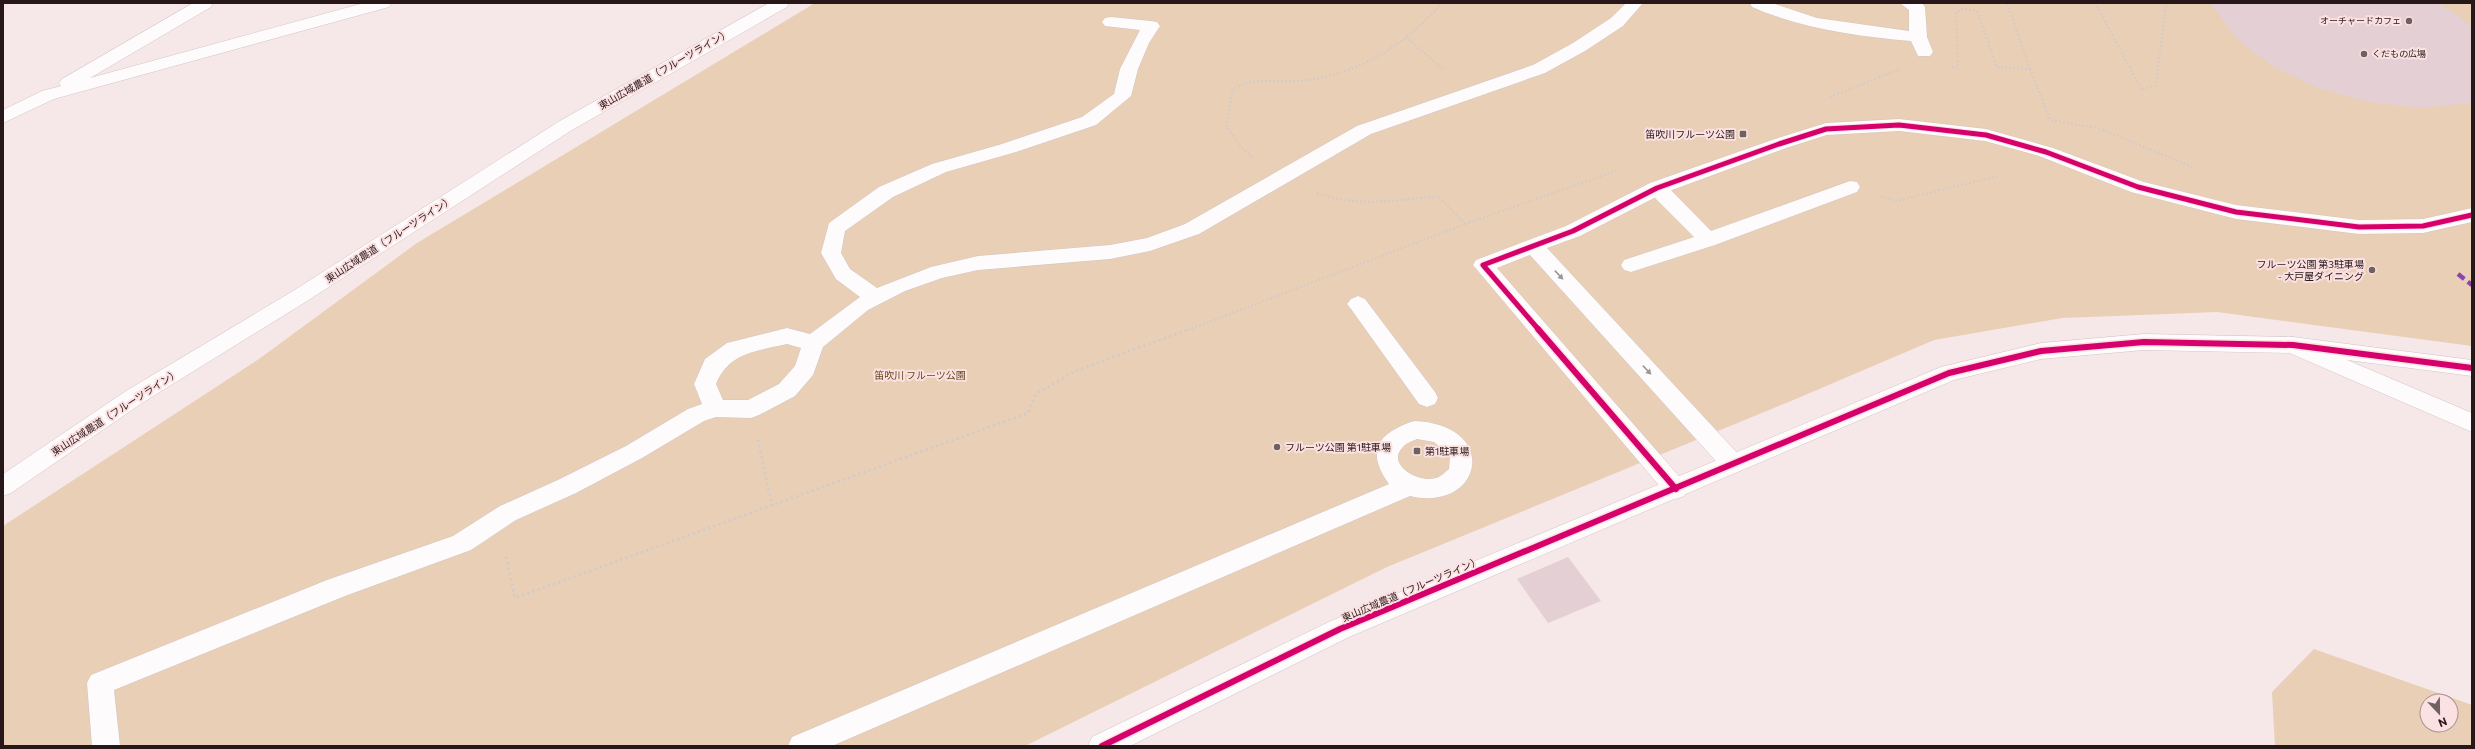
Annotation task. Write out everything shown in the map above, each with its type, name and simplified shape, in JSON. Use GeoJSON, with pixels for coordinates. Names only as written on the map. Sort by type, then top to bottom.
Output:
{"type":"FeatureCollection","features":[{"type":"Feature","properties":{"kind":"street"},"geometry":{"type":"LineString","coordinates":[[3,117],[48,96],[95,66],[205,3]]}},
{"type":"Feature","properties":{"kind":"street"},"geometry":{"type":"LineString","coordinates":[[48,96],[383,3]]}},
{"type":"Feature","properties":{"kind":"street","name":"東山広域農道（フルーツライン）"},"geometry":{"type":"LineString","coordinates":[[3,486],[134,397],[300,296],[565,126],[781,3]]}},
{"type":"Feature","properties":{"kind":"street"},"geometry":{"type":"LineString","coordinates":[[106,746],[100,683],[336,588],[462,543],[508,513],[568,486],[634,452],[696,415],[715,408],[751,409],[787,390],[805,369],[813,343],[861,305],[874,297],[898,286],[938,272],[978,263],[1110,252],[1150,244],[1192,229],[1364,130],[1539,69],[1573,51],[1617,22],[1635,3]]}},
{"type":"Feature","properties":{"kind":"street"},"geometry":{"type":"LineString","coordinates":[[1758,3],[1801,18],[1847,30],[1921,45],[1917,7],[1908,3]]}},
{"type":"Feature","properties":{"kind":"street"},"geometry":{"type":"LineString","coordinates":[[874,297],[843,274],[831,253],[836,228],[886,192],[939,168],[1009,148],[1088,121],[1106,110],[1122,96],[1129,69],[1140,43],[1151,26],[1111,22]]}},
{"type":"Feature","properties":{"kind":"street"},"geometry":{"type":"LineString","coordinates":[[1676,489],[1483,265],[1573,231],[1657,188],[1779,144],[1826,129],[1899,126],[1986,135],[2046,152],[2138,187],[2236,212],[2359,227],[2423,226],[2472,215]]}},
{"type":"Feature","properties":{"kind":"street"},"geometry":{"type":"LineString","coordinates":[[1631,265],[1708,240],[1850,187]]}},
{"type":"Feature","properties":{"kind":"street"},"geometry":{"type":"LineString","coordinates":[[1657,188],[1708,240]]}},
{"type":"Feature","properties":{"kind":"street"},"geometry":{"type":"LineString","coordinates":[[1533,246],[1732,463]]}},
{"type":"Feature","properties":{"kind":"street"},"geometry":{"type":"LineString","coordinates":[[1358,304],[1427,398]]}},
{"type":"Feature","properties":{"kind":"street"},"geometry":{"type":"LineString","coordinates":[[715,408],[705,384],[713,365],[735,349],[787,336],[813,343]]}},
{"type":"Feature","properties":{"kind":"street","name":"東山広域農道（フルーツライン）"},"geometry":{"type":"LineString","coordinates":[[1102,746],[1340,629],[1676,489],[1732,463],[1950,373],[2041,351],[2144,342],[2293,345],[2472,368]]}},
{"type":"Feature","properties":{"kind":"street"},"geometry":{"type":"LineString","coordinates":[[2293,345],[2472,423]]}},
{"type":"Feature","properties":{"kind":"street"},"geometry":{"type":"LineString","coordinates":[[802,746],[1408,486]]}},
{"type":"Feature","properties":{"kind":"path"},"geometry":{"type":"LineString","coordinates":[[2007,3],[2050,120],[2098,128],[2197,169]]}},
{"type":"Feature","properties":{"kind":"path"},"geometry":{"type":"LineString","coordinates":[[2095,3],[2142,90],[2156,85],[2166,3]]}},
{"type":"Feature","properties":{"kind":"path"},"geometry":{"type":"LineString","coordinates":[[1825,98],[1900,68],[1921,45],[1934,64],[1958,68],[1956,12],[1962,9],[1977,11],[1997,67],[2030,69]]}},
{"type":"Feature","properties":{"kind":"path"},"geometry":{"type":"LineString","coordinates":[[1406,37],[1470,93]]}},
{"type":"Feature","properties":{"kind":"path"},"geometry":{"type":"LineString","coordinates":[[497,520],[515,598],[1028,413],[1036,394],[1075,371],[1278,297],[1465,224],[1620,170]]}},
{"type":"Feature","properties":{"kind":"path"},"geometry":{"type":"LineString","coordinates":[[1850,187],[1897,201],[1998,176]]}},
{"type":"Feature","properties":{"kind":"path"},"geometry":{"type":"LineString","coordinates":[[1438,196],[1465,224]]}},
{"type":"Feature","properties":{"kind":"path"},"geometry":{"type":"LineString","coordinates":[[751,409],[772,506]]}},
{"type":"Feature","properties":{"kind":"green space","name":"笛吹川 フルーツ公園"},"geometry":{"type":"Polygon","coordinates":[[[815,3],[2472,3],[2472,346],[2217,312],[2062,318],[1934,340],[1791,401],[1387,567],[1025,746],[3,746],[3,526],[259,359],[417,243],[815,3]]]}},
{"type":"Feature","properties":{"kind":"green space"},"geometry":{"type":"Polygon","coordinates":[[[2314,649],[2438,693],[2419,693],[2419,733],[2459,733],[2459,700],[2472,705],[2472,746],[2275,746],[2272,692],[2314,649]]]}},
{"type":"Feature","properties":{"kind":"building","name":"くだもの広場"},"geometry":{"type":"Polygon","coordinates":[[[2210,3],[2439,3],[2472,26],[2472,103],[2419,108],[2369,102],[2318,88],[2273,66],[2239,41],[2210,3]]]}},
{"type":"Feature","properties":{"kind":"building"},"geometry":{"type":"Polygon","coordinates":[[[1568,557],[1601,601],[1548,623],[1517,579],[1568,557]]]}},
{"type":"Feature","properties":{"kind":"marked path"},"geometry":{"type":"LineString","coordinates":[[2458,274],[2472,285]]}},
{"type":"Feature","properties":{"kind":"cycle path"},"geometry":{"type":"LineString","coordinates":[[1676,489],[1483,265],[1573,231],[1657,188],[1779,144],[1826,129],[1899,125],[1986,135],[2046,152],[2138,187],[2236,212],[2359,227],[2423,226],[2472,215]]}},
{"type":"Feature","properties":{"kind":"cycle path"},"geometry":{"type":"LineString","coordinates":[[1102,746],[1340,629],[1949,373],[2041,351],[2144,342],[2293,345],[2472,368]]}},
{"type":"Feature","properties":{"kind":"place","name":"オーチャードカフェ"},"geometry":{"type":"Point","coordinates":[2409,21]}},
{"type":"Feature","properties":{"kind":"place","name":"くだもの広場"},"geometry":{"type":"Point","coordinates":[2364,54]}},
{"type":"Feature","properties":{"kind":"place","name":"笛吹川フルーツ公園"},"geometry":{"type":"Point","coordinates":[1743,134]}},
{"type":"Feature","properties":{"kind":"place","name":"フルーツ公園 第3駐車場 - 大戸屋ダイニング"},"geometry":{"type":"Point","coordinates":[2372,270]}},
{"type":"Feature","properties":{"kind":"place","name":"フルーツ公園 第1駐車場"},"geometry":{"type":"Point","coordinates":[1277,447]}},
{"type":"Feature","properties":{"kind":"place","name":"第1駐車場"},"geometry":{"type":"Point","coordinates":[1417,451]}}]}
